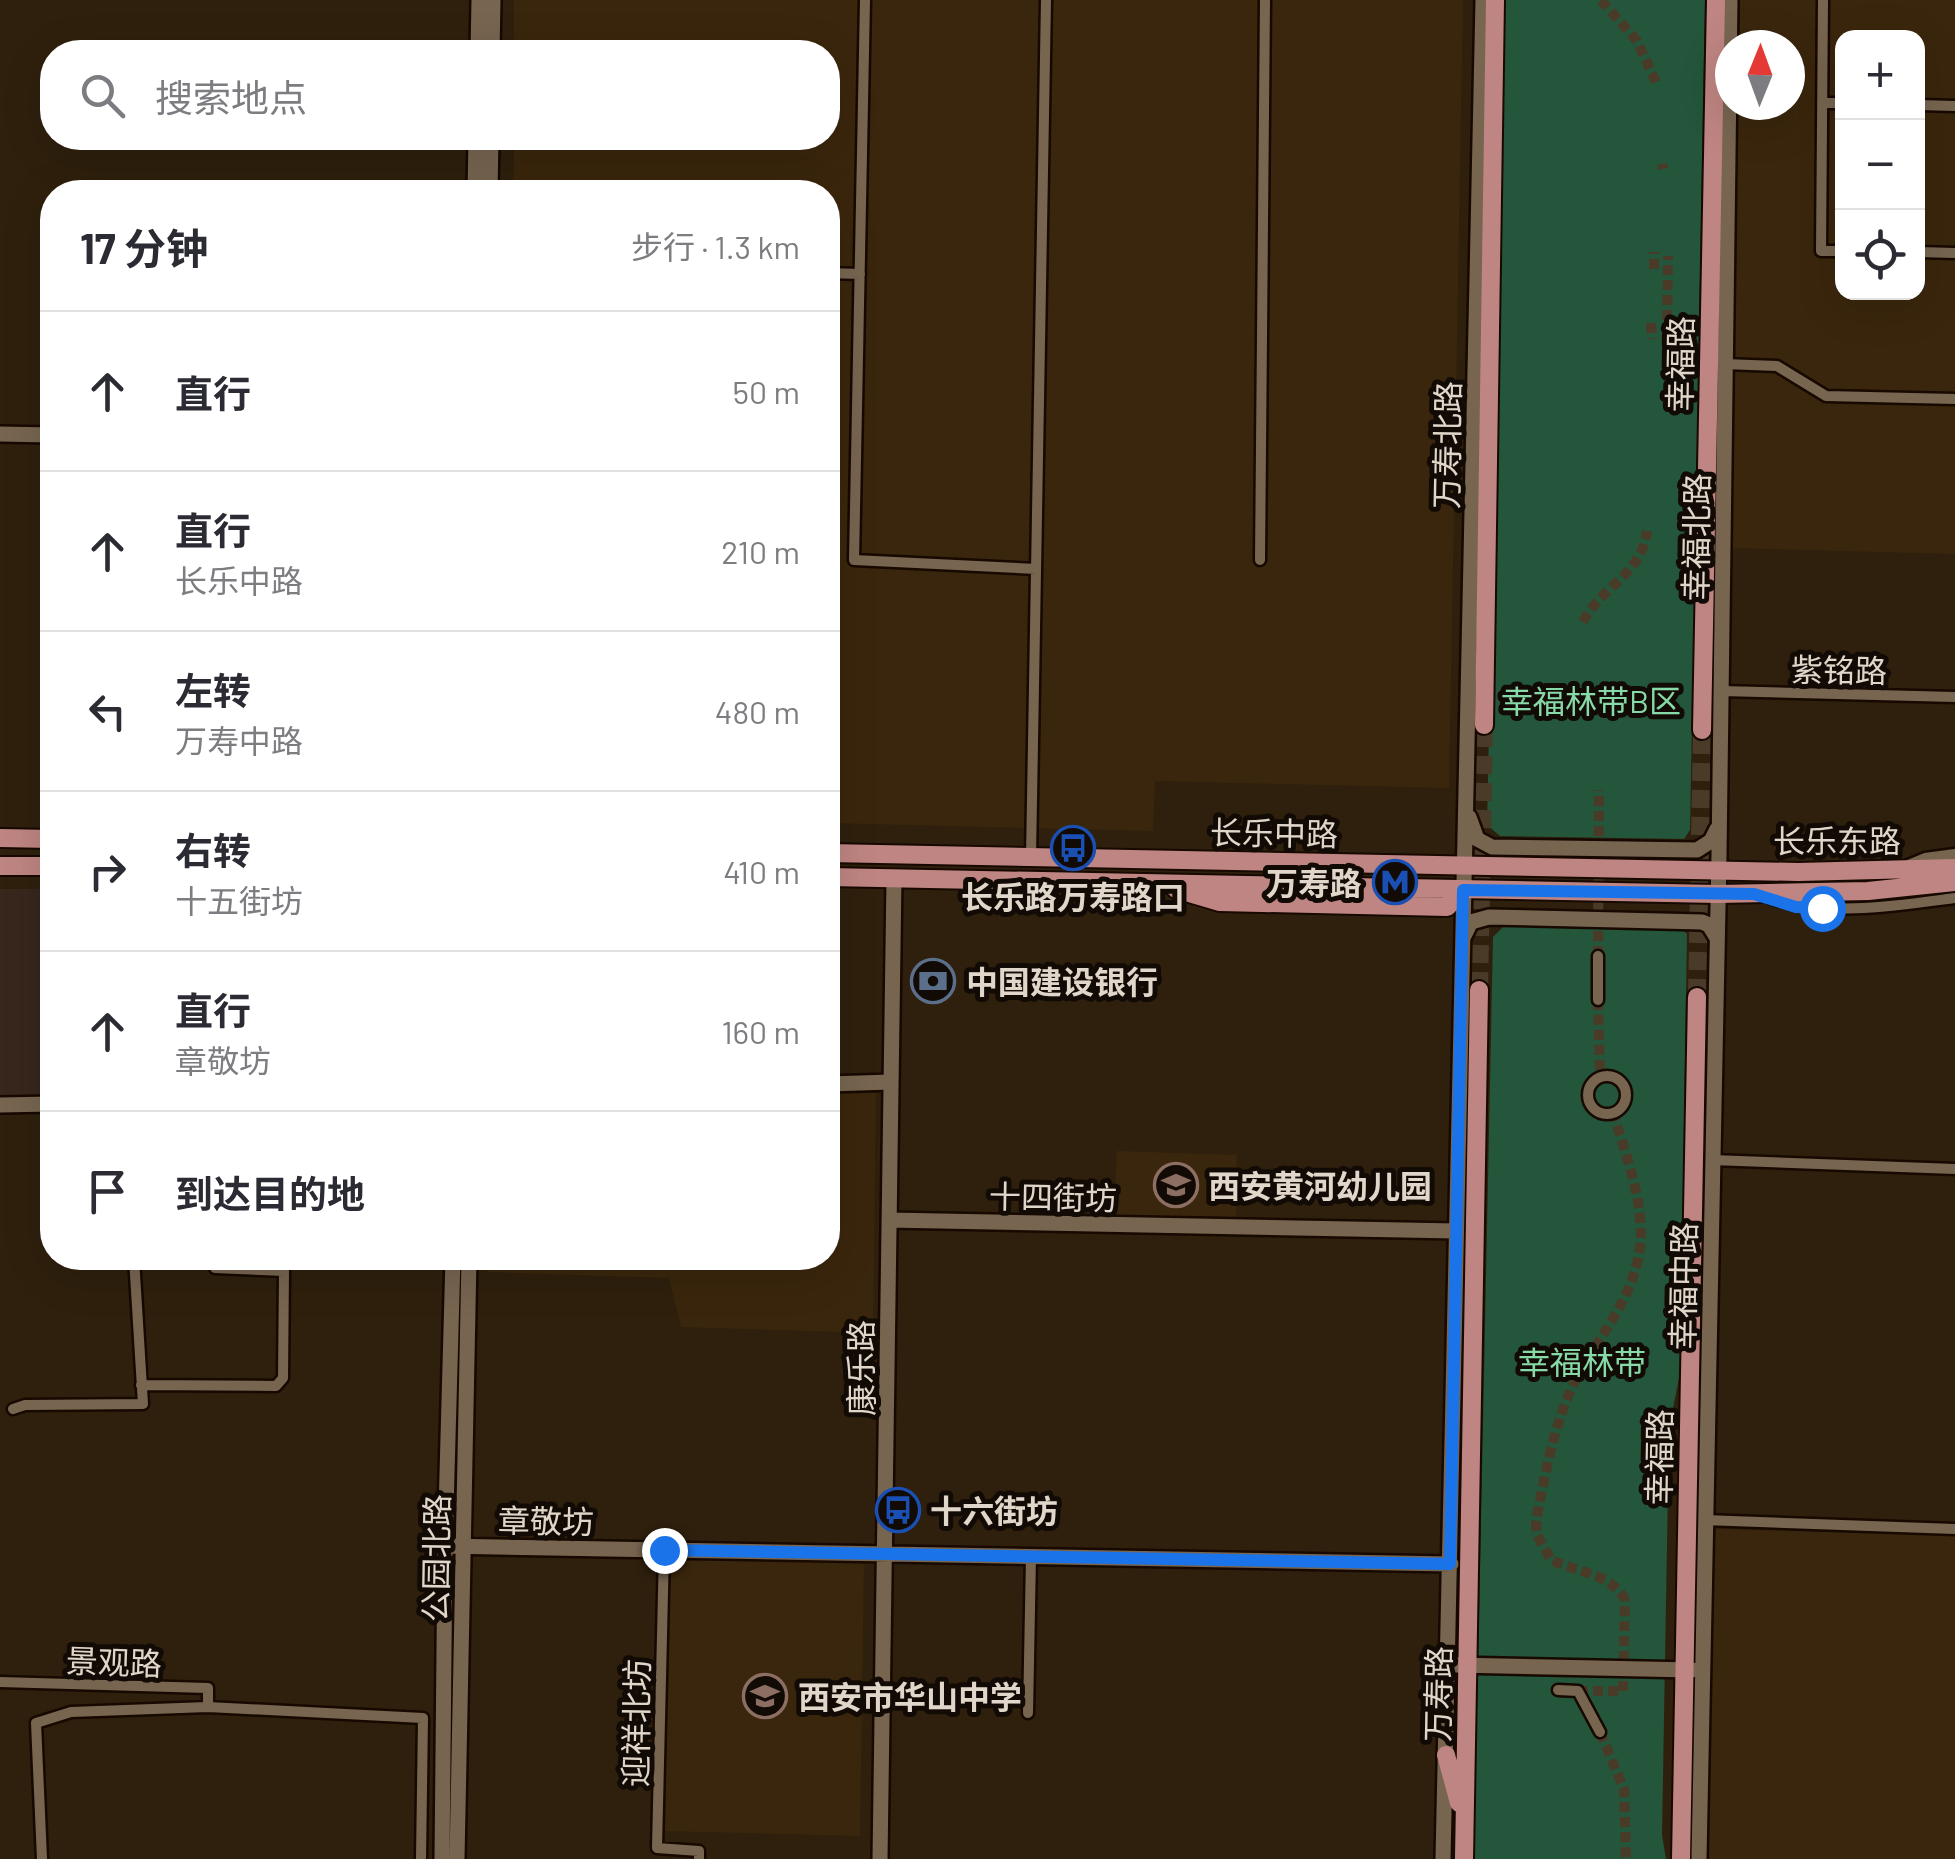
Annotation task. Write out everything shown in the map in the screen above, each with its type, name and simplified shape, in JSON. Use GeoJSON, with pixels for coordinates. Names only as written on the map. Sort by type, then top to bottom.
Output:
{"type":"FeatureCollection","features":[{"type":"Feature","properties":{"kind":"main road"},"geometry":{"type":"LineString","coordinates":[[478,0],[478,40]]}},
{"type":"Feature","properties":{"kind":"main road"},"geometry":{"type":"LineString","coordinates":[[492,40],[494,0]]}},
{"type":"Feature","properties":{"kind":"main road","name":"万寿北路"},"geometry":{"type":"LineString","coordinates":[[1452,1470],[1483,0]]}},
{"type":"Feature","properties":{"kind":"main road"},"geometry":{"type":"LineString","coordinates":[[1484,726],[1496,0]]}},
{"type":"Feature","properties":{"kind":"main road","name":"幸福路"},"geometry":{"type":"LineString","coordinates":[[1702,730],[1716,0]]}},
{"type":"Feature","properties":{"kind":"main road","name":"幸福北路"},"geometry":{"type":"LineString","coordinates":[[1718,894],[1730,0]]}},
{"type":"Feature","properties":{"kind":"main road"},"geometry":{"type":"LineString","coordinates":[[475,180],[476,150]]}},
{"type":"Feature","properties":{"kind":"main road"},"geometry":{"type":"LineString","coordinates":[[490,180],[491,150]]}},
{"type":"Feature","properties":{"kind":"main road"},"geometry":{"type":"LineString","coordinates":[[0,434],[40,435]]}},
{"type":"Feature","properties":{"kind":"main road"},"geometry":{"type":"LineString","coordinates":[[1465,798],[1477,840],[1492,847],[1698,850],[1711,841],[1720,822]]}},
{"type":"Feature","properties":{"kind":"main road"},"geometry":{"type":"LineString","coordinates":[[0,838],[40,838]]}},
{"type":"Feature","properties":{"kind":"main road","name":"长乐中路"},"geometry":{"type":"LineString","coordinates":[[840,854],[1719,870]]}},
{"type":"Feature","properties":{"kind":"main road"},"geometry":{"type":"LineString","coordinates":[[1099,858],[1099,882]]}},
{"type":"Feature","properties":{"kind":"main road"},"geometry":{"type":"LineString","coordinates":[[0,866],[40,866]]}},
{"type":"Feature","properties":{"kind":"main road","name":"长乐东路"},"geometry":{"type":"LineString","coordinates":[[1719,870],[1838,872],[1955,868]]}},
{"type":"Feature","properties":{"kind":"main road","name":"长乐中路"},"geometry":{"type":"LineString","coordinates":[[840,876],[1718,894]]}},
{"type":"Feature","properties":{"kind":"main road","name":"康乐路"},"geometry":{"type":"LineString","coordinates":[[880,1859],[894,878]]}},
{"type":"Feature","properties":{"kind":"main road","name":"长乐东路"},"geometry":{"type":"LineString","coordinates":[[1718,894],[1868,891],[1955,882]]}},
{"type":"Feature","properties":{"kind":"main road","name":"幸福中路"},"geometry":{"type":"LineString","coordinates":[[1700,1859],[1693,1670],[1704,1520],[1718,894]]}},
{"type":"Feature","properties":{"kind":"main road"},"geometry":{"type":"LineString","coordinates":[[1462,942],[1469,924],[1484,917],[1702,922],[1709,925],[1717,938]]}},
{"type":"Feature","properties":{"kind":"main road","name":"万寿路"},"geometry":{"type":"LineString","coordinates":[[1464,1859],[1458,1665],[1473,1363],[1479,990]]}},
{"type":"Feature","properties":{"kind":"main road","name":"幸福路"},"geometry":{"type":"LineString","coordinates":[[1680,1859],[1693,1670],[1697,997]]}},
{"type":"Feature","properties":{"kind":"main road"},"geometry":{"type":"LineString","coordinates":[[840,1084],[891,1082]]}},
{"type":"Feature","properties":{"kind":"main road"},"geometry":{"type":"LineString","coordinates":[[0,1105],[40,1104]]}},
{"type":"Feature","properties":{"kind":"main road","name":"十四街坊"},"geometry":{"type":"LineString","coordinates":[[889,1220],[1456,1232]]}},
{"type":"Feature","properties":{"kind":"main road","name":"公园北路"},"geometry":{"type":"LineString","coordinates":[[442,1859],[453,1270]]}},
{"type":"Feature","properties":{"kind":"main road","name":"公园北路"},"geometry":{"type":"LineString","coordinates":[[457,1859],[469,1270]]}},
{"type":"Feature","properties":{"kind":"main road"},"geometry":{"type":"LineString","coordinates":[[1443,1859],[1446,1756],[1458,1665],[1450,1564],[1452,1470],[1473,1363]]}},
{"type":"Feature","properties":{"kind":"main road","name":"章敬坊"},"geometry":{"type":"LineString","coordinates":[[445,1546],[1450,1564]]}},
{"type":"Feature","properties":{"kind":"main road"},"geometry":{"type":"LineString","coordinates":[[1458,1665],[1693,1670]]}},
{"type":"Feature","properties":{"kind":"main road"},"geometry":{"type":"LineString","coordinates":[[1446,1756],[1464,1822]]}},
{"type":"Feature","properties":{"kind":"main road"},"geometry":{"type":"LineString","coordinates":[[1690,1859],[1700,1793]]}},
{"type":"Feature","properties":{"kind":"street"},"geometry":{"type":"LineString","coordinates":[[865,0],[854,560],[1036,569]]}},
{"type":"Feature","properties":{"kind":"street"},"geometry":{"type":"LineString","coordinates":[[1031,858],[1046,0]]}},
{"type":"Feature","properties":{"kind":"street"},"geometry":{"type":"LineString","coordinates":[[1260,560],[1265,0]]}},
{"type":"Feature","properties":{"kind":"street"},"geometry":{"type":"LineString","coordinates":[[1823,0],[1821,250],[1835,251]]}},
{"type":"Feature","properties":{"kind":"street"},"geometry":{"type":"LineString","coordinates":[[1822,103],[1835,104]]}},
{"type":"Feature","properties":{"kind":"street"},"geometry":{"type":"LineString","coordinates":[[1925,105],[1955,106]]}},
{"type":"Feature","properties":{"kind":"street"},"geometry":{"type":"LineString","coordinates":[[1925,252],[1955,253]]}},
{"type":"Feature","properties":{"kind":"street"},"geometry":{"type":"LineString","coordinates":[[840,274],[860,274]]}},
{"type":"Feature","properties":{"kind":"street"},"geometry":{"type":"LineString","coordinates":[[1724,364],[1777,366],[1826,396],[1955,399]]}},
{"type":"Feature","properties":{"kind":"street","name":"紫铭路"},"geometry":{"type":"LineString","coordinates":[[1721,691],[1955,697]]}},
{"type":"Feature","properties":{"kind":"street"},"geometry":{"type":"LineString","coordinates":[[1896,870],[1924,858],[1955,854]]}},
{"type":"Feature","properties":{"kind":"street"},"geometry":{"type":"LineString","coordinates":[[1754,894],[1796,907],[1822,908],[1955,898]]}},
{"type":"Feature","properties":{"kind":"street"},"geometry":{"type":"LineString","coordinates":[[1598,956],[1598,1000]]}},
{"type":"Feature","properties":{"kind":"street"},"geometry":{"type":"LineString","coordinates":[[1712,1160],[1955,1170]]}},
{"type":"Feature","properties":{"kind":"street"},"geometry":{"type":"LineString","coordinates":[[14,1409],[25,1405],[144,1404],[135,1270]]}},
{"type":"Feature","properties":{"kind":"street"},"geometry":{"type":"LineString","coordinates":[[141,1385],[276,1386],[283,1378],[284,1271],[261,1270]]}},
{"type":"Feature","properties":{"kind":"street"},"geometry":{"type":"LineString","coordinates":[[1704,1520],[1955,1529]]}},
{"type":"Feature","properties":{"kind":"street","name":"迎祥北坊"},"geometry":{"type":"LineString","coordinates":[[664,1550],[657,1848],[699,1852],[699,1859]]}},
{"type":"Feature","properties":{"kind":"street"},"geometry":{"type":"LineString","coordinates":[[1028,1714],[1031,1556]]}},
{"type":"Feature","properties":{"kind":"street","name":"景观路"},"geometry":{"type":"LineString","coordinates":[[0,1682],[208,1688],[208,1707]]}},
{"type":"Feature","properties":{"kind":"street"},"geometry":{"type":"LineString","coordinates":[[1558,1690],[1578,1690],[1600,1732]]}},
{"type":"Feature","properties":{"kind":"street"},"geometry":{"type":"LineString","coordinates":[[42,1859],[36,1723],[71,1712],[208,1707],[423,1718],[421,1859]]}},
{"type":"Feature","properties":{"kind":"shaded area"},"geometry":{"type":"Polygon","coordinates":[[[514,0],[1463,0],[1449,788],[1155,781],[1153,831],[840,823],[840,180],[514,180],[514,150],[840,150],[840,40],[514,40],[514,0]]]}},
{"type":"Feature","properties":{"kind":"shaded area"},"geometry":{"type":"Polygon","coordinates":[[[1738,0],[1955,0],[1955,554],[1730,548],[1736,120],[1805,120],[1805,30],[1737,30],[1738,0]]]}},
{"type":"Feature","properties":{"kind":"shaded area"},"geometry":{"type":"Polygon","coordinates":[[[0,889],[40,889],[40,1095],[0,1096],[0,889]]]}},
{"type":"Feature","properties":{"kind":"shaded area"},"geometry":{"type":"Polygon","coordinates":[[[876,1093],[873,1333],[681,1327],[669,1278],[488,1272],[840,1270],[840,1094],[876,1093]]]}},
{"type":"Feature","properties":{"kind":"shaded area","name":"西安黄河幼儿园"},"geometry":{"type":"Polygon","coordinates":[[[1117,1151],[1237,1155],[1236,1217],[1113,1216],[1117,1151]]]}},
{"type":"Feature","properties":{"kind":"shaded area"},"geometry":{"type":"Polygon","coordinates":[[[1710,1529],[1955,1535],[1955,1859],[1707,1859],[1710,1529]]]}},
{"type":"Feature","properties":{"kind":"shaded area","name":"西安市华山中学"},"geometry":{"type":"Polygon","coordinates":[[[669,1560],[864,1561],[860,1836],[665,1831],[669,1560]]]}},
{"type":"Feature","properties":{"kind":"green space","name":"幸福林带B区"},"geometry":{"type":"Polygon","coordinates":[[[1505,0],[1705,0],[1690,830],[1684,839],[1500,836],[1487,825],[1505,0]]]}},
{"type":"Feature","properties":{"kind":"green space","name":"幸福林带"},"geometry":{"type":"Polygon","coordinates":[[[1505,925],[1681,928],[1687,934],[1680,1373],[1669,1429],[1662,1835],[1666,1859],[1474,1859],[1493,937],[1505,925]]]}},
{"type":"Feature","properties":{"kind":"tunnel"},"geometry":{"type":"LineString","coordinates":[[1601,0],[1637,41],[1656,82]]}},
{"type":"Feature","properties":{"kind":"tunnel"},"geometry":{"type":"LineString","coordinates":[[1662,164],[1663,169]]}},
{"type":"Feature","properties":{"kind":"tunnel"},"geometry":{"type":"LineString","coordinates":[[1654,252],[1654,269]]}},
{"type":"Feature","properties":{"kind":"tunnel"},"geometry":{"type":"LineString","coordinates":[[1667,335],[1668,256]]}},
{"type":"Feature","properties":{"kind":"tunnel"},"geometry":{"type":"LineString","coordinates":[[1651,323],[1652,339]]}},
{"type":"Feature","properties":{"kind":"tunnel"},"geometry":{"type":"LineString","coordinates":[[1583,622],[1637,559],[1647,531]]}},
{"type":"Feature","properties":{"kind":"tunnel"},"geometry":{"type":"LineString","coordinates":[[1479,990],[1484,725]]}},
{"type":"Feature","properties":{"kind":"tunnel"},"geometry":{"type":"LineString","coordinates":[[1697,997],[1702,730]]}},
{"type":"Feature","properties":{"kind":"tunnel"},"geometry":{"type":"LineString","coordinates":[[1598,956],[1599,790]]}},
{"type":"Feature","properties":{"kind":"tunnel"},"geometry":{"type":"LineString","coordinates":[[1598,1000],[1600,1077]]}},
{"type":"Feature","properties":{"kind":"tunnel"},"geometry":{"type":"LineString","coordinates":[[1578,1691],[1623,1691],[1625,1600],[1603,1579],[1551,1560],[1537,1535],[1536,1521],[1553,1441],[1566,1402],[1625,1296],[1637,1265],[1640,1214],[1613,1113]]}},
{"type":"Feature","properties":{"kind":"tunnel"},"geometry":{"type":"LineString","coordinates":[[1600,1732],[1624,1789],[1626,1859]]}},
{"type":"Feature","properties":{"kind":"place","name":"长乐路万寿路口"},"geometry":{"type":"Point","coordinates":[1073,848]}},
{"type":"Feature","properties":{"kind":"place","name":"万寿路"},"geometry":{"type":"Point","coordinates":[1395,882]}},
{"type":"Feature","properties":{"kind":"place","name":"中国建设银行"},"geometry":{"type":"Point","coordinates":[933,981]}},
{"type":"Feature","properties":{"kind":"place","name":"西安黄河幼儿园"},"geometry":{"type":"Point","coordinates":[1176,1185]}},
{"type":"Feature","properties":{"kind":"place","name":"十六街坊"},"geometry":{"type":"Point","coordinates":[898,1510]}},
{"type":"Feature","properties":{"kind":"place","name":"西安市华山中学"},"geometry":{"type":"Point","coordinates":[765,1696]}},
{"type":"Feature","properties":{"kind":"route"},"geometry":{"type":"LineString","coordinates":[[664,1550],[1450,1564],[1463,890],[1754,894],[1796,907],[1822,908]]}}]}
